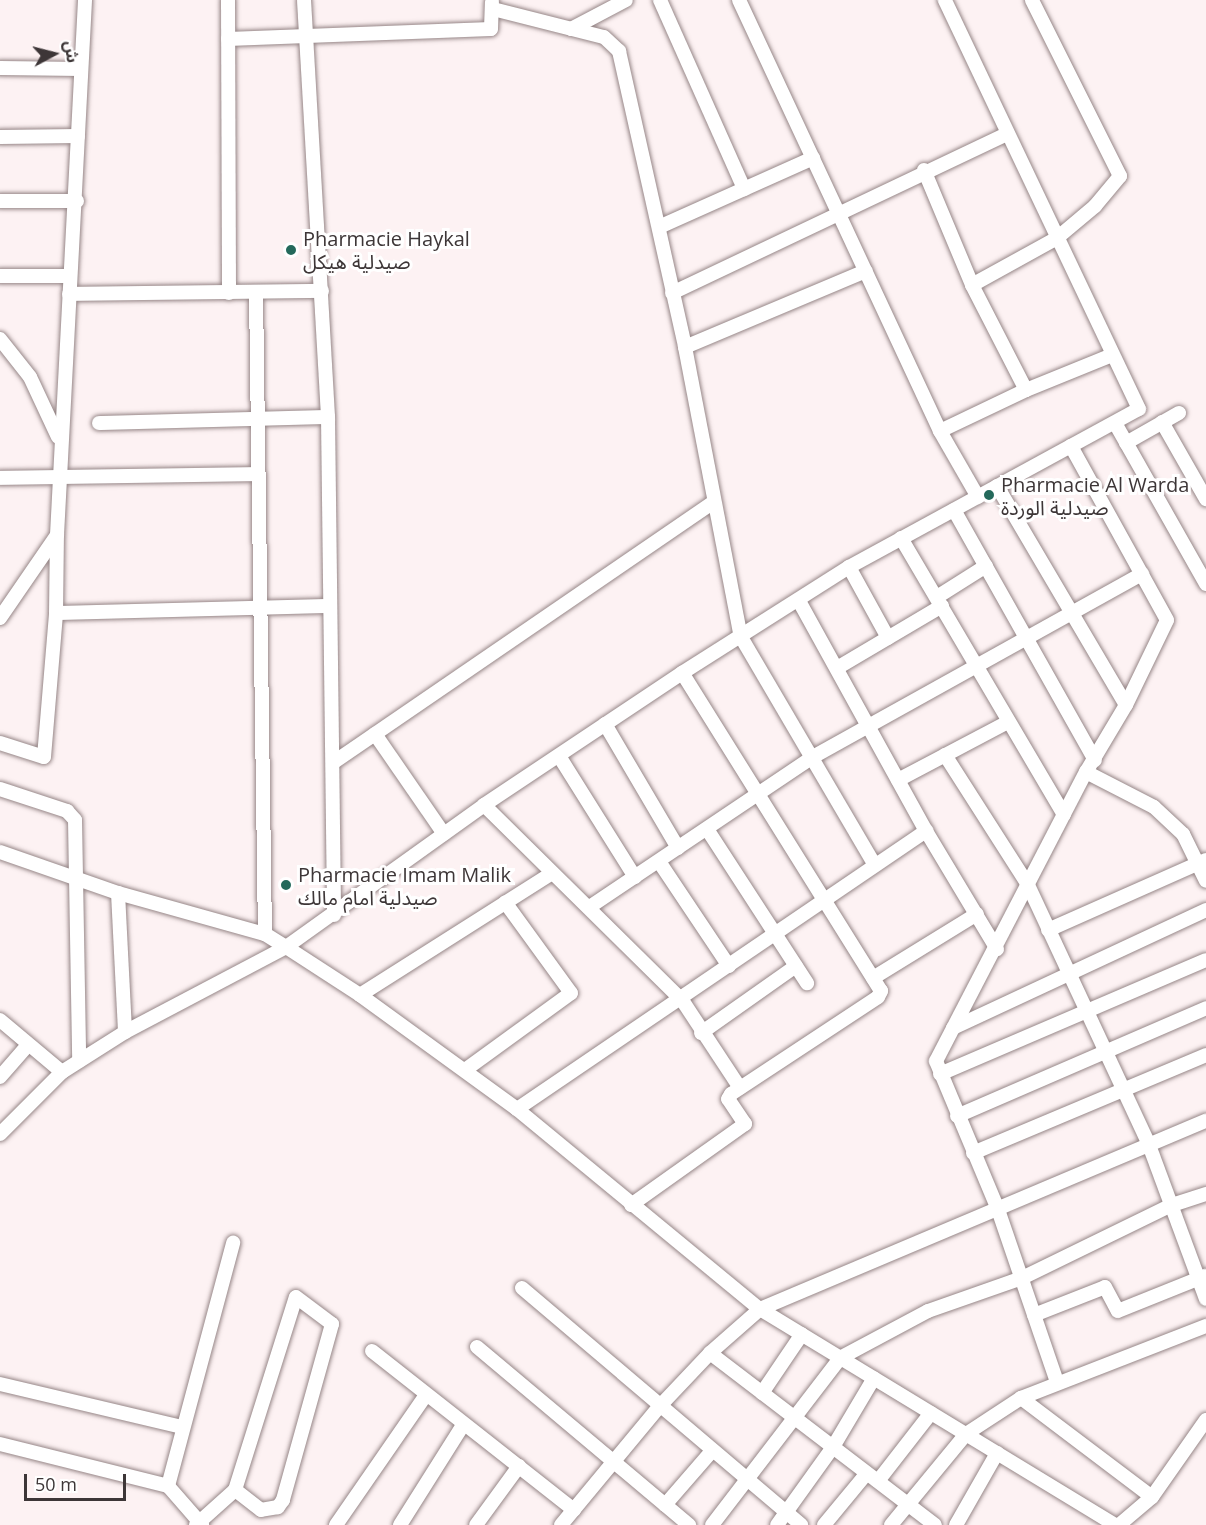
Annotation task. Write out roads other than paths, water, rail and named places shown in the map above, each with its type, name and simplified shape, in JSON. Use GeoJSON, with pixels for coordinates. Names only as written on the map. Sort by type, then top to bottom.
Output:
{"type":"FeatureCollection","features":[{"type":"Feature","properties":{"kind":"street"},"geometry":{"type":"LineString","coordinates":[[0,742],[44,757],[56,613],[57,478],[77,201],[85,0]]}},
{"type":"Feature","properties":{"kind":"street"},"geometry":{"type":"LineString","coordinates":[[228,0],[229,293]]}},
{"type":"Feature","properties":{"kind":"street"},"geometry":{"type":"LineString","coordinates":[[304,0],[328,417],[328,606],[334,762],[334,915]]}},
{"type":"Feature","properties":{"kind":"street"},"geometry":{"type":"LineString","coordinates":[[571,29],[626,0]]}},
{"type":"Feature","properties":{"kind":"street"},"geometry":{"type":"LineString","coordinates":[[660,0],[744,189]]}},
{"type":"Feature","properties":{"kind":"street"},"geometry":{"type":"LineString","coordinates":[[739,0],[940,431],[978,497]]}},
{"type":"Feature","properties":{"kind":"street"},"geometry":{"type":"LineString","coordinates":[[0,1134],[62,1072],[125,1032],[286,947],[334,915],[484,805],[682,673],[799,601],[849,567],[1139,409],[945,0]]}},
{"type":"Feature","properties":{"kind":"street"},"geometry":{"type":"LineString","coordinates":[[972,285],[1057,238],[1095,206],[1120,176],[1032,0]]}},
{"type":"Feature","properties":{"kind":"street"},"geometry":{"type":"LineString","coordinates":[[228,39],[305,38],[491,29],[493,4],[604,37],[619,51],[685,347],[712,503],[741,637],[875,865]]}},
{"type":"Feature","properties":{"kind":"street"},"geometry":{"type":"LineString","coordinates":[[0,68],[81,69]]}},
{"type":"Feature","properties":{"kind":"street"},"geometry":{"type":"LineString","coordinates":[[672,293],[924,170],[1007,134]]}},
{"type":"Feature","properties":{"kind":"street"},"geometry":{"type":"LineString","coordinates":[[0,137],[78,136]]}},
{"type":"Feature","properties":{"kind":"street"},"geometry":{"type":"LineString","coordinates":[[659,227],[813,158]]}},
{"type":"Feature","properties":{"kind":"street"},"geometry":{"type":"LineString","coordinates":[[924,170],[972,285],[1026,390]]}},
{"type":"Feature","properties":{"kind":"street"},"geometry":{"type":"LineString","coordinates":[[0,201],[77,201]]}},
{"type":"Feature","properties":{"kind":"street"},"geometry":{"type":"LineString","coordinates":[[685,347],[866,271]]}},
{"type":"Feature","properties":{"kind":"street"},"geometry":{"type":"LineString","coordinates":[[0,276],[70,276]]}},
{"type":"Feature","properties":{"kind":"street"},"geometry":{"type":"LineString","coordinates":[[69,294],[322,291]]}},
{"type":"Feature","properties":{"kind":"street"},"geometry":{"type":"LineString","coordinates":[[256,292],[255,474],[265,934]]}},
{"type":"Feature","properties":{"kind":"street"},"geometry":{"type":"LineString","coordinates":[[0,339],[30,377],[59,439]]}},
{"type":"Feature","properties":{"kind":"street"},"geometry":{"type":"LineString","coordinates":[[940,431],[1026,390],[1112,355]]}},
{"type":"Feature","properties":{"kind":"street"},"geometry":{"type":"LineString","coordinates":[[1126,443],[1179,413]]}},
{"type":"Feature","properties":{"kind":"street"},"geometry":{"type":"LineString","coordinates":[[99,423],[328,417]]}},
{"type":"Feature","properties":{"kind":"street"},"geometry":{"type":"LineString","coordinates":[[1162,422],[1206,500]]}},
{"type":"Feature","properties":{"kind":"street"},"geometry":{"type":"LineString","coordinates":[[1114,423],[1206,584]]}},
{"type":"Feature","properties":{"kind":"street"},"geometry":{"type":"LineString","coordinates":[[1058,1382],[998,1207],[957,1116],[936,1061],[997,949],[1086,772],[1126,705],[1167,620],[1071,446]]}},
{"type":"Feature","properties":{"kind":"street"},"geometry":{"type":"LineString","coordinates":[[0,478],[255,474]]}},
{"type":"Feature","properties":{"kind":"street"},"geometry":{"type":"LineString","coordinates":[[997,486],[1075,614],[1126,705]]}},
{"type":"Feature","properties":{"kind":"street"},"geometry":{"type":"LineString","coordinates":[[334,762],[712,503]]}},
{"type":"Feature","properties":{"kind":"street"},"geometry":{"type":"LineString","coordinates":[[954,510],[1095,760]]}},
{"type":"Feature","properties":{"kind":"street"},"geometry":{"type":"LineString","coordinates":[[0,618],[57,535]]}},
{"type":"Feature","properties":{"kind":"street"},"geometry":{"type":"LineString","coordinates":[[902,538],[975,668],[1064,815]]}},
{"type":"Feature","properties":{"kind":"street"},"geometry":{"type":"LineString","coordinates":[[837,668],[888,638],[986,566]]}},
{"type":"Feature","properties":{"kind":"street"},"geometry":{"type":"LineString","coordinates":[[849,567],[888,638]]}},
{"type":"Feature","properties":{"kind":"street"},"geometry":{"type":"LineString","coordinates":[[591,906],[660,863],[678,848],[811,758],[1028,641],[1142,574]]}},
{"type":"Feature","properties":{"kind":"street"},"geometry":{"type":"LineString","coordinates":[[799,601],[926,831],[997,949]]}},
{"type":"Feature","properties":{"kind":"street"},"geometry":{"type":"LineString","coordinates":[[56,613],[257,606],[328,606]]}},
{"type":"Feature","properties":{"kind":"street"},"geometry":{"type":"LineString","coordinates":[[631,1205],[745,1124],[728,1099],[740,1088],[878,997],[881,991],[760,792],[682,673]]}},
{"type":"Feature","properties":{"kind":"street"},"geometry":{"type":"LineString","coordinates":[[898,780],[1008,723]]}},
{"type":"Feature","properties":{"kind":"street"},"geometry":{"type":"LineString","coordinates":[[605,724],[678,848]]}},
{"type":"Feature","properties":{"kind":"street"},"geometry":{"type":"LineString","coordinates":[[375,734],[444,834]]}},
{"type":"Feature","properties":{"kind":"street"},"geometry":{"type":"LineString","coordinates":[[945,755],[1028,885],[1149,1145],[1202,1278],[1206,1299]]}},
{"type":"Feature","properties":{"kind":"street"},"geometry":{"type":"LineString","coordinates":[[559,756],[635,877]]}},
{"type":"Feature","properties":{"kind":"street"},"geometry":{"type":"LineString","coordinates":[[1086,772],[1154,807],[1183,834],[1202,862],[1206,881]]}},
{"type":"Feature","properties":{"kind":"street"},"geometry":{"type":"LineString","coordinates":[[0,789],[74,816],[79,1062]]}},
{"type":"Feature","properties":{"kind":"street"},"geometry":{"type":"LineString","coordinates":[[484,805],[551,874],[591,906],[682,1000],[701,1033],[740,1088]]}},
{"type":"Feature","properties":{"kind":"street"},"geometry":{"type":"LineString","coordinates":[[707,829],[807,983]]}},
{"type":"Feature","properties":{"kind":"street"},"geometry":{"type":"LineString","coordinates":[[517,1109],[682,1000],[926,831]]}},
{"type":"Feature","properties":{"kind":"street"},"geometry":{"type":"LineString","coordinates":[[0,852],[74,875],[117,893],[265,934],[360,995],[517,1109],[760,1309],[1117,1525],[1152,1497],[1206,1420]]}},
{"type":"Feature","properties":{"kind":"street"},"geometry":{"type":"LineString","coordinates":[[1048,930],[1202,862]]}},
{"type":"Feature","properties":{"kind":"street"},"geometry":{"type":"LineString","coordinates":[[660,863],[729,966]]}},
{"type":"Feature","properties":{"kind":"street"},"geometry":{"type":"LineString","coordinates":[[360,995],[551,874]]}},
{"type":"Feature","properties":{"kind":"street"},"geometry":{"type":"LineString","coordinates":[[117,893],[125,1032]]}},
{"type":"Feature","properties":{"kind":"street"},"geometry":{"type":"LineString","coordinates":[[465,1071],[571,993],[506,902]]}},
{"type":"Feature","properties":{"kind":"street"},"geometry":{"type":"LineString","coordinates":[[953,1028],[1206,910]]}},
{"type":"Feature","properties":{"kind":"street"},"geometry":{"type":"LineString","coordinates":[[873,978],[977,914]]}},
{"type":"Feature","properties":{"kind":"street"},"geometry":{"type":"LineString","coordinates":[[940,1074],[1206,960]]}},
{"type":"Feature","properties":{"kind":"street"},"geometry":{"type":"LineString","coordinates":[[701,1033],[796,966]]}},
{"type":"Feature","properties":{"kind":"street"},"geometry":{"type":"LineString","coordinates":[[957,1116],[1206,1008]]}},
{"type":"Feature","properties":{"kind":"street"},"geometry":{"type":"LineString","coordinates":[[0,1020],[27,1046],[62,1072]]}},
{"type":"Feature","properties":{"kind":"street"},"geometry":{"type":"LineString","coordinates":[[0,1077],[27,1046]]}},
{"type":"Feature","properties":{"kind":"street"},"geometry":{"type":"LineString","coordinates":[[973,1153],[1206,1055]]}},
{"type":"Feature","properties":{"kind":"street"},"geometry":{"type":"LineString","coordinates":[[561,1525],[659,1407],[710,1353],[760,1309],[1206,1121]]}},
{"type":"Feature","properties":{"kind":"street"},"geometry":{"type":"LineString","coordinates":[[711,1525],[840,1358],[928,1311],[1022,1278],[1172,1205],[1206,1194]]}},
{"type":"Feature","properties":{"kind":"street"},"geometry":{"type":"LineString","coordinates":[[168,1486],[233,1243]]}},
{"type":"Feature","properties":{"kind":"street"},"geometry":{"type":"LineString","coordinates":[[1034,1315],[1105,1287],[1118,1311],[1202,1278]]}},
{"type":"Feature","properties":{"kind":"street"},"geometry":{"type":"LineString","coordinates":[[522,1288],[711,1452],[801,1525]]}},
{"type":"Feature","properties":{"kind":"street"},"geometry":{"type":"LineString","coordinates":[[0,1444],[168,1486],[199,1524],[235,1490],[292,1299],[296,1297],[332,1324],[283,1500],[278,1507],[261,1510],[235,1490]]}},
{"type":"Feature","properties":{"kind":"street"},"geometry":{"type":"LineString","coordinates":[[891,1525],[966,1434],[1021,1398],[1206,1326]]}},
{"type":"Feature","properties":{"kind":"street"},"geometry":{"type":"LineString","coordinates":[[762,1393],[802,1334]]}},
{"type":"Feature","properties":{"kind":"street"},"geometry":{"type":"LineString","coordinates":[[477,1347],[689,1525]]}},
{"type":"Feature","properties":{"kind":"street"},"geometry":{"type":"LineString","coordinates":[[372,1351],[463,1425],[574,1510]]}},
{"type":"Feature","properties":{"kind":"street"},"geometry":{"type":"LineString","coordinates":[[710,1353],[935,1525]]}},
{"type":"Feature","properties":{"kind":"street"},"geometry":{"type":"LineString","coordinates":[[777,1525],[833,1447],[874,1378]]}},
{"type":"Feature","properties":{"kind":"street"},"geometry":{"type":"LineString","coordinates":[[0,1384],[182,1427]]}},
{"type":"Feature","properties":{"kind":"street"},"geometry":{"type":"LineString","coordinates":[[336,1525],[426,1395]]}},
{"type":"Feature","properties":{"kind":"street"},"geometry":{"type":"LineString","coordinates":[[1021,1398],[1152,1497]]}},
{"type":"Feature","properties":{"kind":"street"},"geometry":{"type":"LineString","coordinates":[[824,1525],[931,1413]]}},
{"type":"Feature","properties":{"kind":"street"},"geometry":{"type":"LineString","coordinates":[[400,1525],[463,1425]]}},
{"type":"Feature","properties":{"kind":"street"},"geometry":{"type":"LineString","coordinates":[[665,1505],[711,1452]]}},
{"type":"Feature","properties":{"kind":"street"},"geometry":{"type":"LineString","coordinates":[[956,1525],[997,1453]]}},
{"type":"Feature","properties":{"kind":"street"},"geometry":{"type":"LineString","coordinates":[[476,1525],[519,1466]]}},
{"type":"Feature","properties":{"kind":"place","name":"Pharmacie Haykal صيدلية هيكل"},"geometry":{"type":"Point","coordinates":[291,250]}},
{"type":"Feature","properties":{"kind":"place","name":"Pharmacie Al Warda صيدلية الوردة"},"geometry":{"type":"Point","coordinates":[989,495]}},
{"type":"Feature","properties":{"kind":"place","name":"Pharmacie Imam Malik صيدلية امام مالك"},"geometry":{"type":"Point","coordinates":[286,885]}}]}
